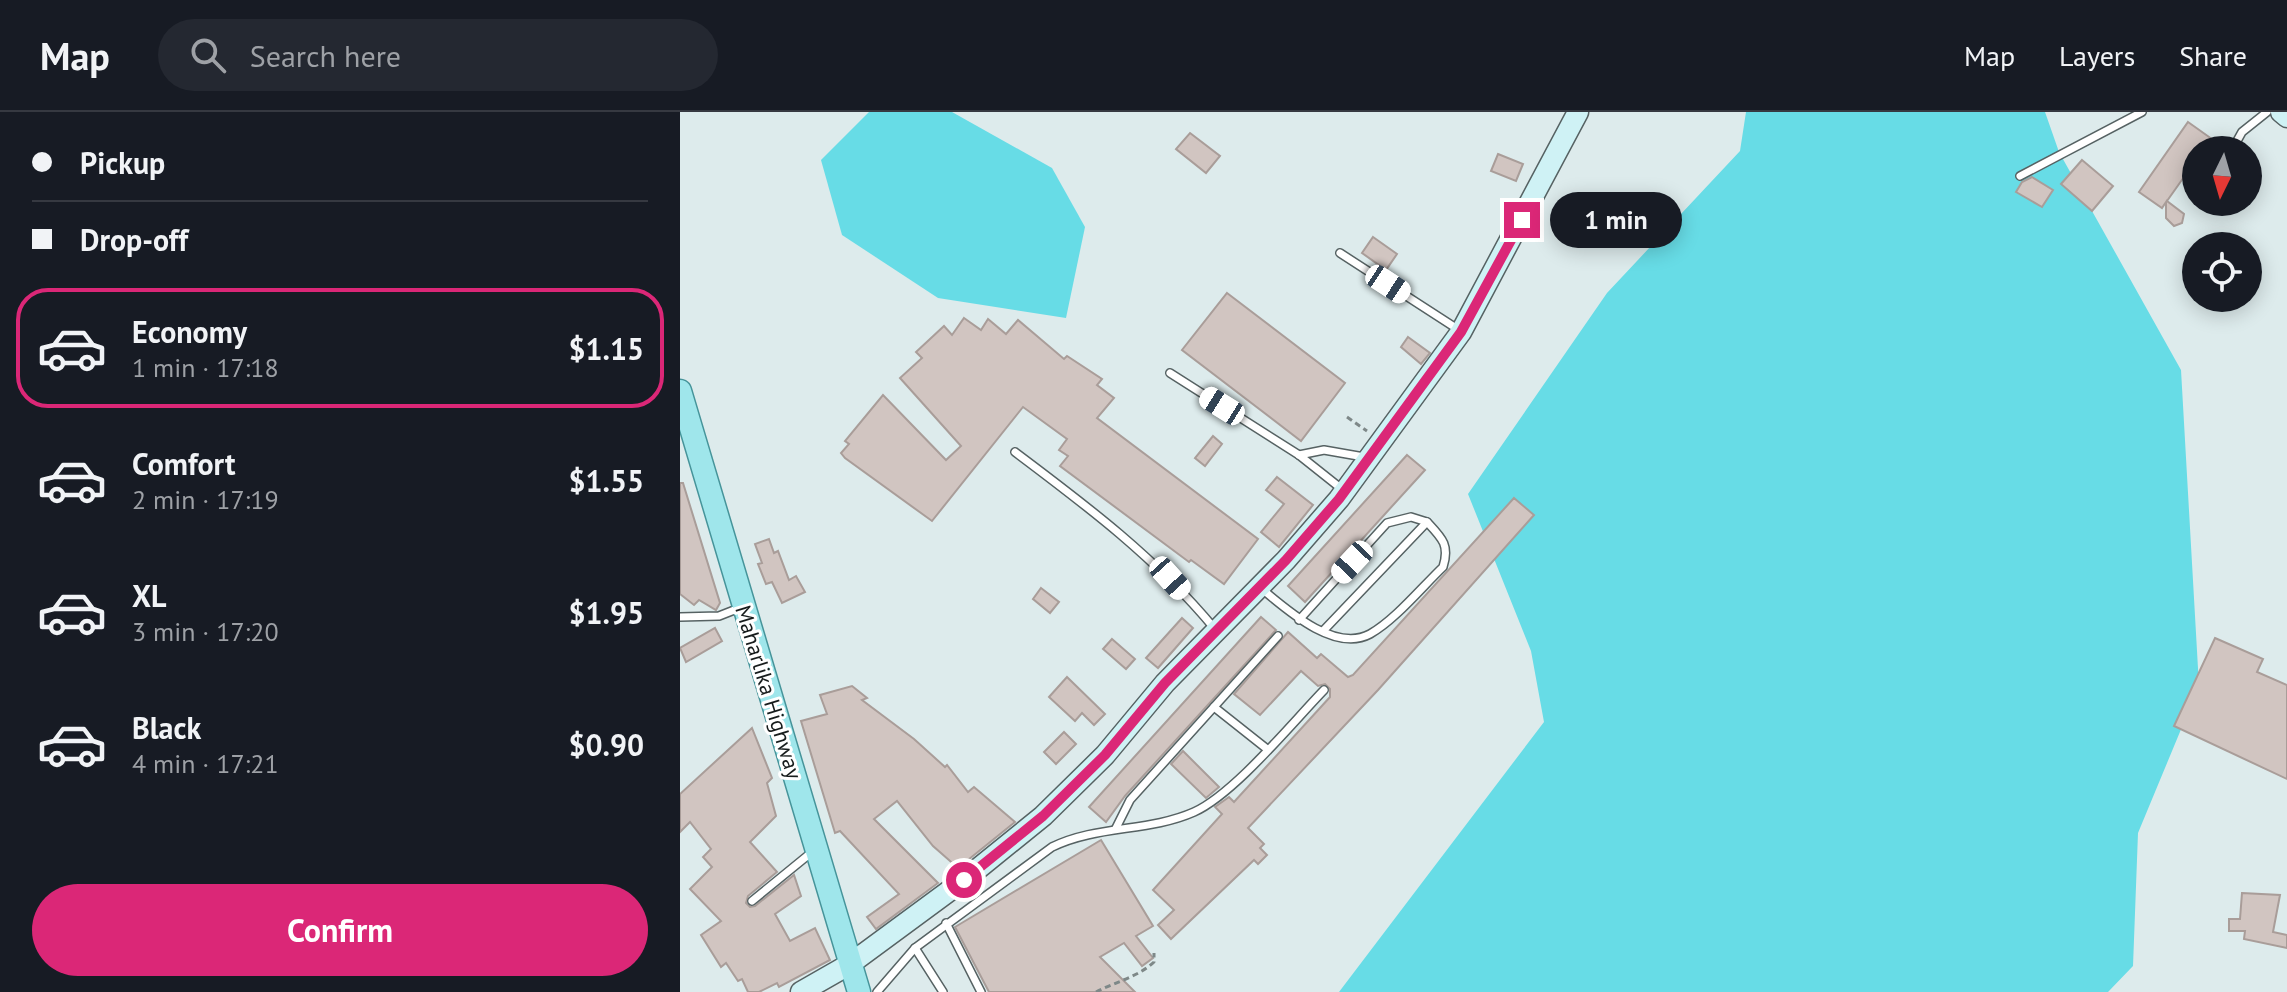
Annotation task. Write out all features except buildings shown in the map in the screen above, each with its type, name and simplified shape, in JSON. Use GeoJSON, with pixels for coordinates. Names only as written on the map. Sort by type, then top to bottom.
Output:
{"type":"FeatureCollection","features":[{"type":"Feature","properties":{"kind":"main road","name":"Maharlika Highway"},"geometry":{"type":"LineString","coordinates":[[680,395],[859,992]]}},
{"type":"Feature","properties":{"kind":"street"},"geometry":{"type":"LineString","coordinates":[[801,992],[850,964],[964,880],[1043,816],[1105,755],[1165,683],[1286,560],[1344,491],[1461,332],[1578,112]]}},
{"type":"Feature","properties":{"kind":"street"},"geometry":{"type":"LineString","coordinates":[[2281,112],[2287,117]]}},
{"type":"Feature","properties":{"kind":"lane"},"geometry":{"type":"LineString","coordinates":[[2020,176],[2142,112]]}},
{"type":"Feature","properties":{"kind":"lane"},"geometry":{"type":"LineString","coordinates":[[2240,136],[2267,112]]}},
{"type":"Feature","properties":{"kind":"lane"},"geometry":{"type":"LineString","coordinates":[[1340,253],[1461,332]]}},
{"type":"Feature","properties":{"kind":"lane"},"geometry":{"type":"LineString","coordinates":[[1170,373],[1299,455],[1344,491]]}},
{"type":"Feature","properties":{"kind":"lane"},"geometry":{"type":"LineString","coordinates":[[1299,455],[1324,450],[1368,459]]}},
{"type":"Feature","properties":{"kind":"lane"},"geometry":{"type":"LineString","coordinates":[[1015,452],[1130,540],[1170,578],[1216,630]]}},
{"type":"Feature","properties":{"kind":"lane"},"geometry":{"type":"LineString","coordinates":[[1258,586],[1299,620],[1323,631],[1348,638],[1369,635],[1443,567],[1448,551],[1445,541],[1427,522],[1411,517],[1387,523],[1299,620]]}},
{"type":"Feature","properties":{"kind":"lane"},"geometry":{"type":"LineString","coordinates":[[1323,631],[1427,522]]}},
{"type":"Feature","properties":{"kind":"lane"},"geometry":{"type":"LineString","coordinates":[[680,617],[719,616],[744,607]]}},
{"type":"Feature","properties":{"kind":"lane"},"geometry":{"type":"LineString","coordinates":[[1116,828],[1130,800],[1278,636]]}},
{"type":"Feature","properties":{"kind":"lane"},"geometry":{"type":"LineString","coordinates":[[877,992],[915,948],[1052,847],[1074,836],[1192,813],[1217,800],[1324,690]]}},
{"type":"Feature","properties":{"kind":"lane"},"geometry":{"type":"LineString","coordinates":[[1214,707],[1267,749]]}},
{"type":"Feature","properties":{"kind":"lane"},"geometry":{"type":"LineString","coordinates":[[752,901],[816,849]]}},
{"type":"Feature","properties":{"kind":"lane"},"geometry":{"type":"LineString","coordinates":[[946,923],[981,992]]}},
{"type":"Feature","properties":{"kind":"lane"},"geometry":{"type":"LineString","coordinates":[[915,948],[943,992]]}},
{"type":"Feature","properties":{"kind":"path"},"geometry":{"type":"LineString","coordinates":[[1347,417],[1381,441]]}},
{"type":"Feature","properties":{"kind":"path"},"geometry":{"type":"LineString","coordinates":[[1096,992],[1143,973],[1154,962],[1154,953]]}},
{"type":"Feature","properties":{"kind":"shaded area"},"geometry":{"type":"Polygon","coordinates":[[[869,112],[952,112],[1052,168],[1085,227],[1066,318],[938,298],[842,235],[821,160],[869,112]]]}},
{"type":"Feature","properties":{"kind":"shaded area"},"geometry":{"type":"Polygon","coordinates":[[[1746,112],[2045,112],[2059,152],[2181,370],[2199,686],[2138,833],[2133,966],[2108,992],[1339,992],[1544,722],[1531,651],[1468,494],[1607,293],[1740,151],[1746,112]]]}},
{"type":"Feature","properties":{"kind":"route"},"geometry":{"type":"LineString","coordinates":[[964,880],[1043,816],[1105,755],[1165,683],[1286,560],[1339,499],[1461,332],[1522,220]]}}]}
